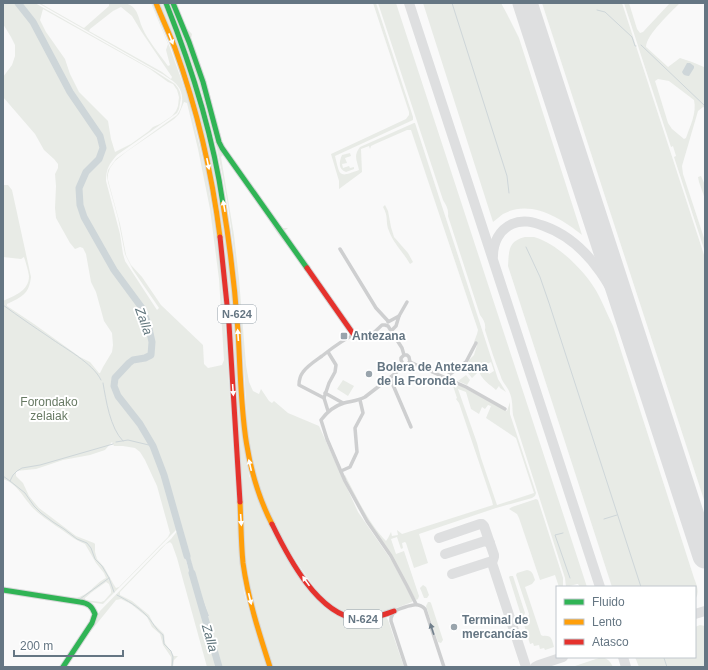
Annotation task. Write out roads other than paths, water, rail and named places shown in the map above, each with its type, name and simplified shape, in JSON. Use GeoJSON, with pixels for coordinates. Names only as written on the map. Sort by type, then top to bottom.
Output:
{"type":"FeatureCollection","features":[{"type":"Feature","properties":{"kind":"main road","name":"N-624"},"geometry":{"type":"LineString","coordinates":[[156,3],[181,65],[195,109],[212,182],[223,261],[228,315],[243,561],[250,599],[270,667]]}},
{"type":"Feature","properties":{"kind":"main road","name":"N-624"},"geometry":{"type":"LineString","coordinates":[[166,3],[188,61],[203,107],[213,147],[226,215],[232,267],[245,438],[256,490],[268,519],[281,543],[312,589],[328,606],[343,615],[361,619],[376,617],[394,611]]}},
{"type":"Feature","properties":{"kind":"main road"},"geometry":{"type":"LineString","coordinates":[[173,3],[199,70],[222,148],[354,334]]}},
{"type":"Feature","properties":{"kind":"main road"},"geometry":{"type":"LineString","coordinates":[[3,590],[87,603],[91,607],[95,614],[92,623],[62,667]]}},
{"type":"Feature","properties":{"kind":"street"},"geometry":{"type":"LineString","coordinates":[[340,249],[402,348],[404,355],[401,358],[401,362],[403,364]]}},
{"type":"Feature","properties":{"kind":"street"},"geometry":{"type":"LineString","coordinates":[[391,330],[396,326],[399,316],[407,302]]}},
{"type":"Feature","properties":{"kind":"street"},"geometry":{"type":"LineString","coordinates":[[324,398],[299,384],[299,380],[303,372],[309,366],[354,334],[357,338],[366,340],[382,325],[399,316]]}},
{"type":"Feature","properties":{"kind":"street"},"geometry":{"type":"LineString","coordinates":[[446,377],[466,362],[476,343]]}},
{"type":"Feature","properties":{"kind":"street"},"geometry":{"type":"LineString","coordinates":[[328,352],[336,365],[336,372],[324,398],[328,411]]}},
{"type":"Feature","properties":{"kind":"street"},"geometry":{"type":"LineString","coordinates":[[404,355],[409,357],[410,362]]}},
{"type":"Feature","properties":{"kind":"street"},"geometry":{"type":"LineString","coordinates":[[416,604],[408,586],[391,556],[367,521],[345,482],[327,439],[321,420],[328,411],[343,403],[360,400],[396,373],[403,364],[410,362],[446,377],[505,409]]}},
{"type":"Feature","properties":{"kind":"street"},"geometry":{"type":"LineString","coordinates":[[390,378],[411,427]]}},
{"type":"Feature","properties":{"kind":"street"},"geometry":{"type":"LineString","coordinates":[[326,393],[343,403]]}},
{"type":"Feature","properties":{"kind":"street"},"geometry":{"type":"LineString","coordinates":[[341,471],[350,467],[357,452],[355,428],[363,412],[360,400]]}},
{"type":"Feature","properties":{"kind":"street"},"geometry":{"type":"LineString","coordinates":[[406,667],[391,618],[394,611],[416,604],[422,605],[425,609],[444,667]]}},
{"type":"Feature","properties":{"kind":"waterway","name":"Zalla"},"geometry":{"type":"LineString","coordinates":[[18,3],[33,22],[70,92],[100,136],[103,148],[99,159],[86,172],[79,188],[80,205],[84,217],[114,270],[142,308],[148,324],[152,342],[151,355],[145,358],[133,360],[129,363],[115,378],[114,386],[118,396],[140,424],[153,446],[164,475],[187,556]]}},
{"type":"Feature","properties":{"kind":"waterway"},"geometry":{"type":"LineString","coordinates":[[452,3],[507,176],[509,193]]}},
{"type":"Feature","properties":{"kind":"waterway"},"geometry":{"type":"LineString","coordinates":[[597,10],[605,12],[632,37],[636,46]]}},
{"type":"Feature","properties":{"kind":"waterway"},"geometry":{"type":"LineString","coordinates":[[641,45],[705,106]]}},
{"type":"Feature","properties":{"kind":"waterway"},"geometry":{"type":"LineString","coordinates":[[526,247],[540,277],[549,303],[641,586]]}},
{"type":"Feature","properties":{"kind":"waterway"},"geometry":{"type":"LineString","coordinates":[[3,305],[78,356],[92,368],[101,380]]}},
{"type":"Feature","properties":{"kind":"waterway"},"geometry":{"type":"LineString","coordinates":[[103,383],[112,421],[115,429],[123,441]]}},
{"type":"Feature","properties":{"kind":"waterway"},"geometry":{"type":"LineString","coordinates":[[116,442],[128,440],[153,446]]}},
{"type":"Feature","properties":{"kind":"waterway"},"geometry":{"type":"LineString","coordinates":[[3,476],[10,481],[13,475],[22,468],[40,465],[113,444]]}},
{"type":"Feature","properties":{"kind":"waterway"},"geometry":{"type":"LineString","coordinates":[[10,481],[25,493],[41,513],[77,539],[87,543],[91,548],[95,559],[102,566],[109,578],[114,592]]}},
{"type":"Feature","properties":{"kind":"waterway"},"geometry":{"type":"LineString","coordinates":[[604,519],[617,515]]}},
{"type":"Feature","properties":{"kind":"waterway"},"geometry":{"type":"LineString","coordinates":[[563,533],[555,535],[570,578]]}},
{"type":"Feature","properties":{"kind":"waterway","name":"Zalla"},"geometry":{"type":"LineString","coordinates":[[192,573],[219,667]]}},
{"type":"Feature","properties":{"kind":"waterway"},"geometry":{"type":"LineString","coordinates":[[80,599],[109,578]]}},
{"type":"Feature","properties":{"kind":"waterway"},"geometry":{"type":"LineString","coordinates":[[117,595],[143,612],[163,635],[164,644],[171,651],[173,657],[172,667]]}},
{"type":"Feature","properties":{"kind":"waterway"},"geometry":{"type":"LineString","coordinates":[[664,658],[667,667]]}},
{"type":"Feature","properties":{"kind":"place","name":"Antezana"},"geometry":{"type":"Point","coordinates":[344,336]}},
{"type":"Feature","properties":{"kind":"place","name":"Bolera de Antezana de la Foronda"},"geometry":{"type":"Point","coordinates":[369,374]}},
{"type":"Feature","properties":{"kind":"place","name":"Terminal de mercancías"},"geometry":{"type":"Point","coordinates":[454,627]}},
{"type":"Feature","properties":{"kind":"park label","name":"Forondako zelaiak"},"geometry":{"type":"Point","coordinates":[49,409]}}]}
